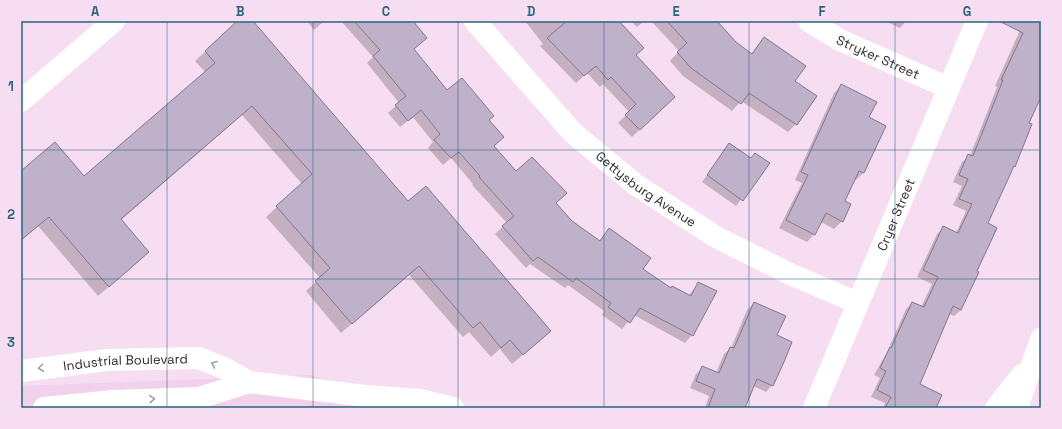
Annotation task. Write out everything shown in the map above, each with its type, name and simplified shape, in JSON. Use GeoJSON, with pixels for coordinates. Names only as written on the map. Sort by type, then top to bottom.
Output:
{"type":"FeatureCollection","features":[{"type":"Feature","properties":{"kind":"main road"},"geometry":{"type":"LineString","coordinates":[[21,101],[114,21]]}},
{"type":"Feature","properties":{"kind":"main road","name":"Gettysburg Avenue"},"geometry":{"type":"LineString","coordinates":[[475,21],[573,134],[636,185],[716,237],[790,274],[858,304]]}},
{"type":"Feature","properties":{"kind":"main road","name":"Stryker Street"},"geometry":{"type":"LineString","coordinates":[[809,21],[840,40],[949,88]]}},
{"type":"Feature","properties":{"kind":"main road","name":"Cryer Street"},"geometry":{"type":"LineString","coordinates":[[814,408],[977,21]]}},
{"type":"Feature","properties":{"kind":"main road"},"geometry":{"type":"LineString","coordinates":[[1017,408],[1032,361],[1041,339]]}},
{"type":"Feature","properties":{"kind":"main road","name":"Industrial Boulevard"},"geometry":{"type":"LineString","coordinates":[[21,370],[107,360],[199,358],[226,369],[249,382],[366,396],[420,400],[453,408]]}},
{"type":"Feature","properties":{"kind":"main road"},"geometry":{"type":"LineString","coordinates":[[996,408],[1032,361]]}},
{"type":"Feature","properties":{"kind":"main road","name":"Industrial Boulevard"},"geometry":{"type":"LineString","coordinates":[[44,408],[113,400],[199,398],[249,382]]}},
{"type":"Feature","properties":{"kind":"shaded area"},"geometry":{"type":"Polygon","coordinates":[[[312,375],[399,408],[21,408],[21,386],[312,375]]]}},
{"type":"Feature","properties":{"kind":"building"},"geometry":{"type":"Polygon","coordinates":[[[237,21],[253,21],[408,201],[426,186],[551,331],[523,355],[510,340],[501,348],[480,322],[473,328],[419,266],[352,324],[315,281],[330,268],[276,206],[312,174],[252,106],[121,219],[149,252],[109,287],[49,217],[21,240],[21,171],[55,142],[84,176],[215,63],[205,51],[237,21]]]}},
{"type":"Feature","properties":{"kind":"building"},"geometry":{"type":"Polygon","coordinates":[[[354,21],[413,21],[427,38],[414,49],[447,90],[462,78],[494,116],[489,120],[504,137],[494,146],[516,171],[532,157],[567,193],[556,203],[572,221],[600,241],[609,228],[651,258],[643,269],[671,288],[672,286],[691,296],[698,282],[717,291],[693,336],[640,308],[630,323],[608,307],[611,303],[576,278],[573,282],[538,257],[533,261],[502,226],[514,216],[459,152],[451,158],[434,140],[440,134],[421,110],[408,121],[395,105],[406,96],[373,56],[380,50],[354,21]]]}},
{"type":"Feature","properties":{"kind":"building"},"geometry":{"type":"Polygon","coordinates":[[[567,21],[619,21],[644,48],[636,55],[675,97],[640,130],[625,115],[636,104],[611,77],[608,80],[596,66],[584,76],[547,38],[567,21]]]}},
{"type":"Feature","properties":{"kind":"building"},"geometry":{"type":"Polygon","coordinates":[[[667,21],[717,21],[736,42],[752,54],[764,37],[806,66],[795,81],[817,96],[797,125],[749,93],[741,104],[691,68],[677,52],[687,43],[667,21]]]}},
{"type":"Feature","properties":{"kind":"building"},"geometry":{"type":"Polygon","coordinates":[[[999,21],[1041,21],[1041,97],[1029,123],[1032,124],[1015,167],[1014,166],[988,223],[997,228],[977,271],[979,272],[961,310],[953,306],[920,384],[942,395],[936,408],[885,408],[891,397],[877,390],[886,371],[880,368],[912,302],[924,307],[938,277],[923,270],[943,226],[958,233],[972,204],[959,199],[968,179],[959,175],[968,154],[973,156],[1003,80],[1001,80],[1023,33],[999,21]]]}},
{"type":"Feature","properties":{"kind":"building"},"geometry":{"type":"Polygon","coordinates":[[[841,84],[877,102],[869,117],[886,126],[864,173],[859,171],[845,201],[851,204],[843,222],[826,213],[815,235],[786,220],[808,175],[801,172],[841,84]]]}},
{"type":"Feature","properties":{"kind":"building"},"geometry":{"type":"Polygon","coordinates":[[[729,143],[751,158],[755,153],[770,163],[743,201],[707,175],[729,143]]]}},
{"type":"Feature","properties":{"kind":"building"},"geometry":{"type":"Polygon","coordinates":[[[754,302],[786,316],[777,335],[792,342],[784,362],[773,386],[757,379],[745,408],[708,408],[715,389],[696,381],[702,366],[719,373],[730,347],[734,348],[754,302]]]}}]}
